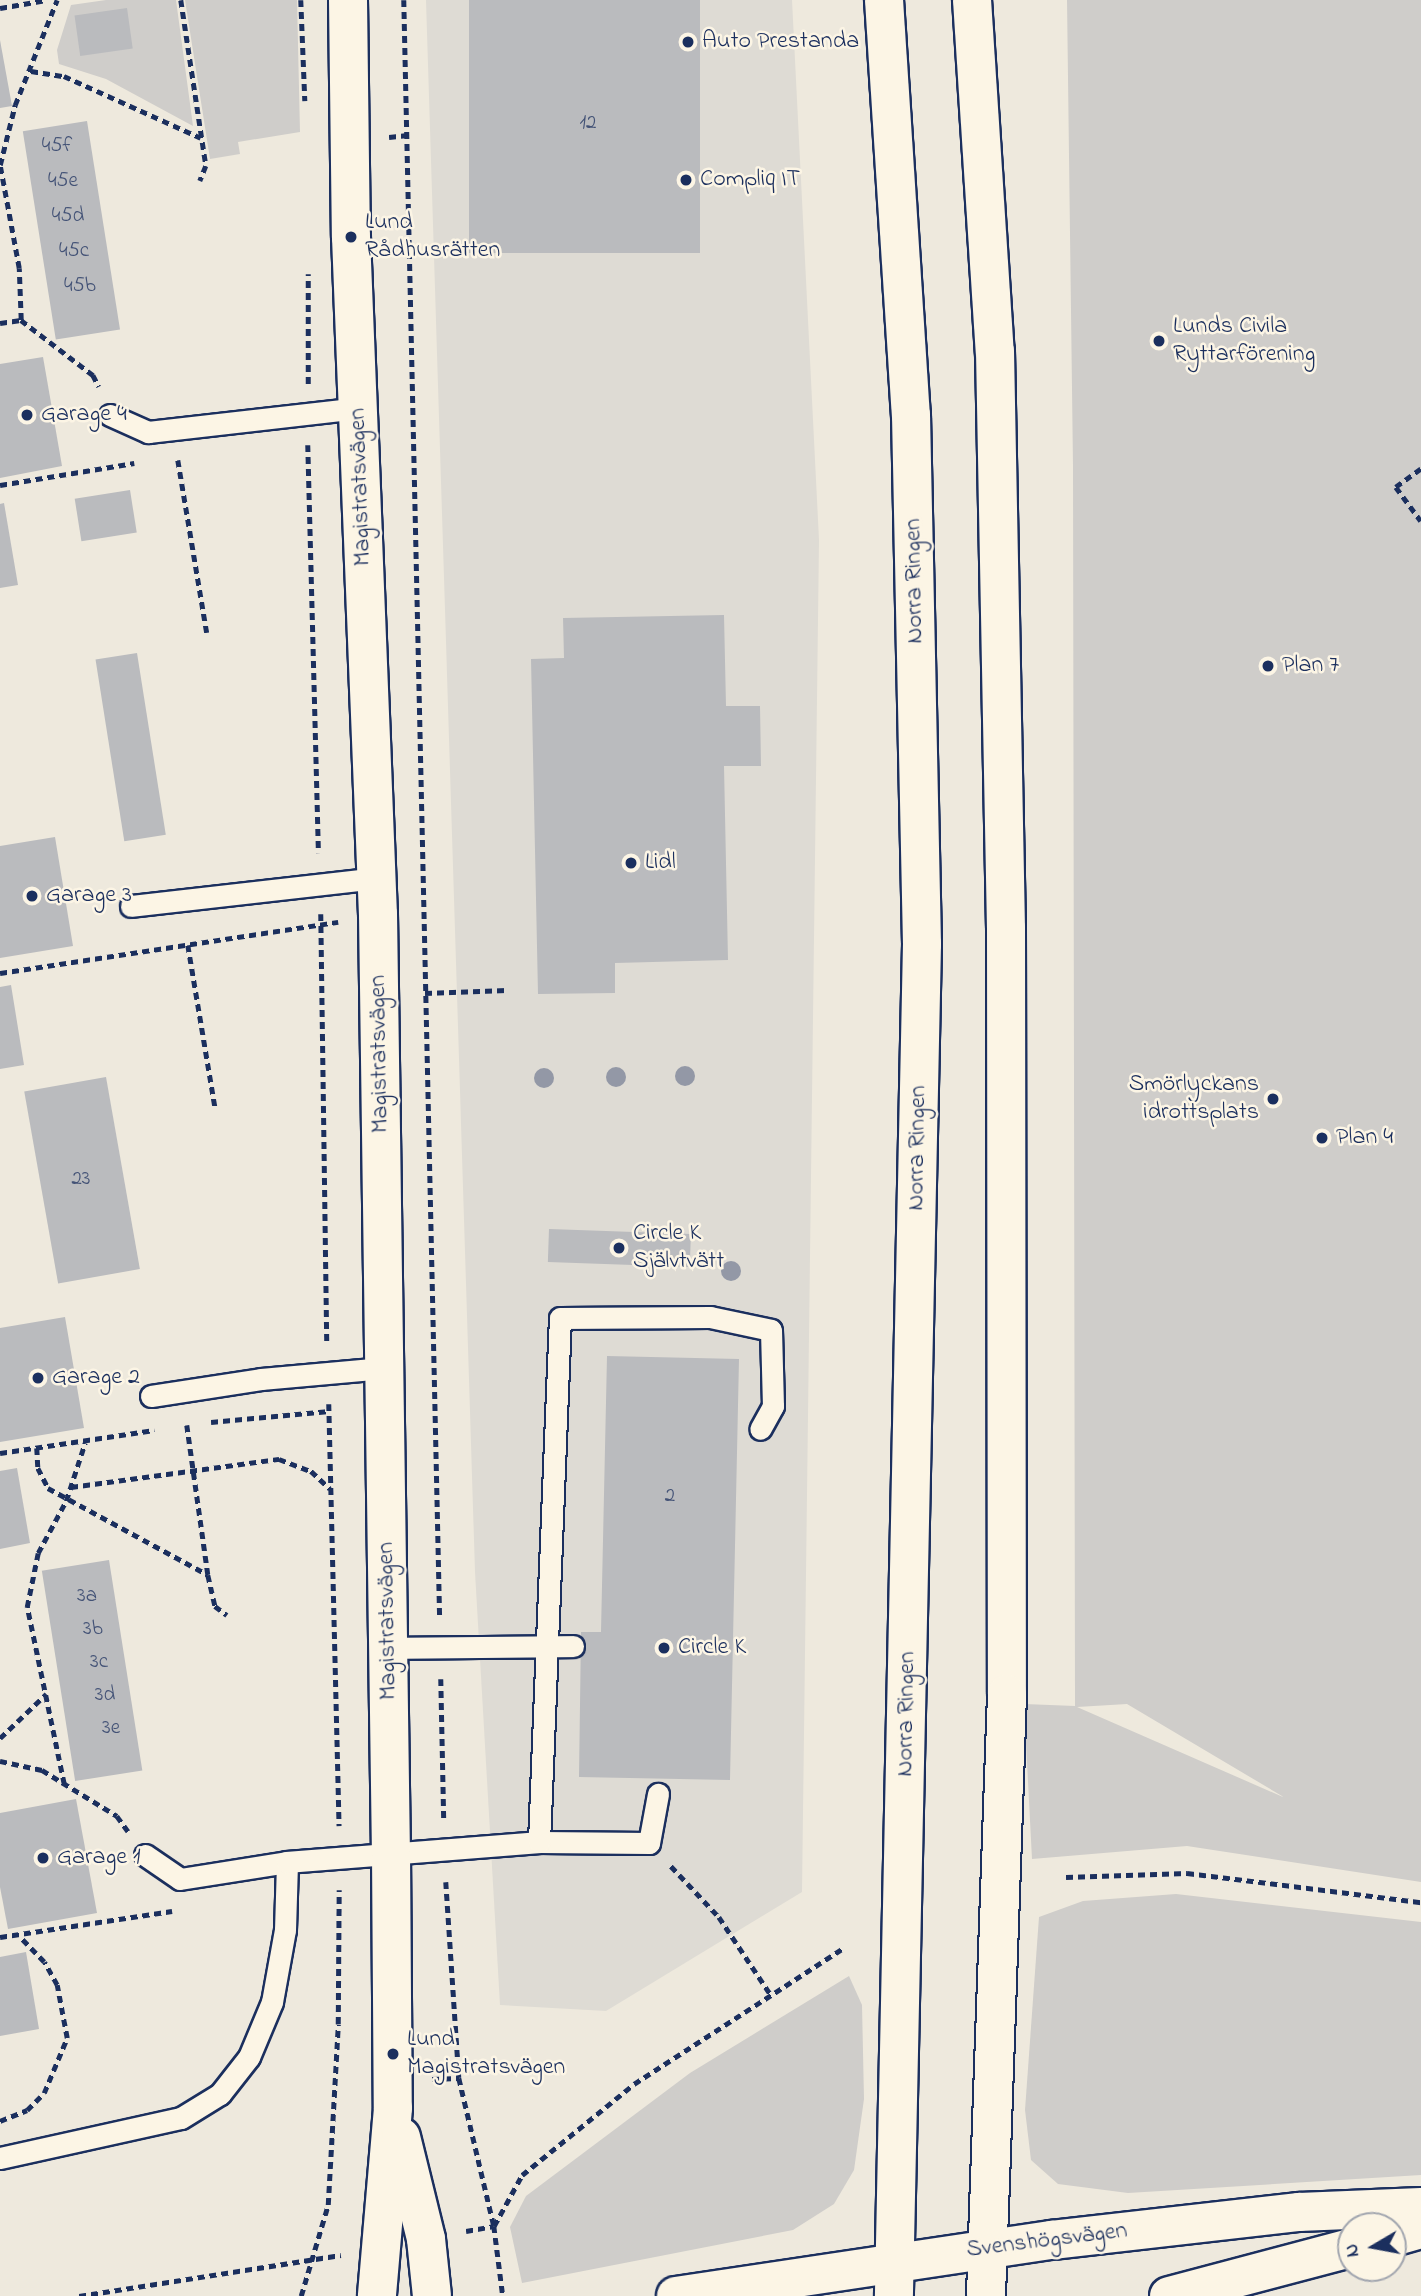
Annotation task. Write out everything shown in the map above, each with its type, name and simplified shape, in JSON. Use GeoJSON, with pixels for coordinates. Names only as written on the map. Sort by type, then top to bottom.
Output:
{"type":"FeatureCollection","features":[{"type":"Feature","properties":{"kind":"main road","name":"Magistratsvägen"},"geometry":{"type":"LineString","coordinates":[[348,0],[358,408],[377,896],[391,1853],[393,2108],[377,2296]]}},
{"type":"Feature","properties":{"kind":"main road","name":"Norra Ringen"},"geometry":{"type":"LineString","coordinates":[[884,0],[911,415],[922,944],[895,2279]]}},
{"type":"Feature","properties":{"kind":"main road"},"geometry":{"type":"LineString","coordinates":[[972,0],[995,351],[1006,928],[1007,1694],[986,2296]]}},
{"type":"Feature","properties":{"kind":"main road","name":"Magistratsvägen"},"geometry":{"type":"LineString","coordinates":[[393,2108],[426,2239],[432,2296]]}},
{"type":"Feature","properties":{"kind":"main road","name":"Svenshögsvägen"},"geometry":{"type":"LineString","coordinates":[[676,2296],[895,2279],[988,2248],[1298,2212],[1421,2207]]}},
{"type":"Feature","properties":{"kind":"main road"},"geometry":{"type":"LineString","coordinates":[[1169,2296],[1337,2252]]}},
{"type":"Feature","properties":{"kind":"lane"},"geometry":{"type":"LineString","coordinates":[[110,415],[148,432],[358,408]]}},
{"type":"Feature","properties":{"kind":"lane"},"geometry":{"type":"LineString","coordinates":[[131,906],[320,884],[377,896]]}},
{"type":"Feature","properties":{"kind":"lane"},"geometry":{"type":"LineString","coordinates":[[539,1842],[560,1318],[710,1317],[771,1330],[774,1406],[760,1429]]}},
{"type":"Feature","properties":{"kind":"lane"},"geometry":{"type":"LineString","coordinates":[[151,1396],[328,1371],[384,1368]]}},
{"type":"Feature","properties":{"kind":"lane"},"geometry":{"type":"LineString","coordinates":[[388,1648],[573,1646]]}},
{"type":"Feature","properties":{"kind":"lane"},"geometry":{"type":"LineString","coordinates":[[145,1855],[180,1879],[287,1862],[444,1848],[539,1842],[649,1843],[658,1794]]}},
{"type":"Feature","properties":{"kind":"lane"},"geometry":{"type":"LineString","coordinates":[[0,2158],[181,2118],[220,2094],[249,2057],[272,2002],[285,1930],[287,1862]]}},
{"type":"Feature","properties":{"kind":"path"},"geometry":{"type":"LineString","coordinates":[[0,8],[46,0]]}},
{"type":"Feature","properties":{"kind":"path"},"geometry":{"type":"LineString","coordinates":[[21,320],[19,268],[0,164],[15,105],[31,71],[57,0]]}},
{"type":"Feature","properties":{"kind":"path"},"geometry":{"type":"LineString","coordinates":[[181,0],[206,166],[200,181]]}},
{"type":"Feature","properties":{"kind":"path"},"geometry":{"type":"LineString","coordinates":[[301,0],[306,110]]}},
{"type":"Feature","properties":{"kind":"path"},"geometry":{"type":"LineString","coordinates":[[404,0],[444,1848],[459,2078],[494,2226],[503,2296]]}},
{"type":"Feature","properties":{"kind":"path"},"geometry":{"type":"LineString","coordinates":[[31,71],[64,76],[201,138]]}},
{"type":"Feature","properties":{"kind":"path"},"geometry":{"type":"LineString","coordinates":[[382,137],[408,135]]}},
{"type":"Feature","properties":{"kind":"path"},"geometry":{"type":"LineString","coordinates":[[301,2296],[328,2205],[338,2012],[340,1856],[308,412],[308,264]]}},
{"type":"Feature","properties":{"kind":"path"},"geometry":{"type":"LineString","coordinates":[[0,323],[21,320],[93,375],[110,415]]}},
{"type":"Feature","properties":{"kind":"path"},"geometry":{"type":"LineString","coordinates":[[178,460],[208,634]]}},
{"type":"Feature","properties":{"kind":"path"},"geometry":{"type":"LineString","coordinates":[[1421,469],[1396,487],[1421,521]]}},
{"type":"Feature","properties":{"kind":"path"},"geometry":{"type":"LineString","coordinates":[[0,973],[321,925],[377,896]]}},
{"type":"Feature","properties":{"kind":"path"},"geometry":{"type":"LineString","coordinates":[[188,945],[215,1107]]}},
{"type":"Feature","properties":{"kind":"path"},"geometry":{"type":"LineString","coordinates":[[425,993],[507,990]]}},
{"type":"Feature","properties":{"kind":"path"},"geometry":{"type":"LineString","coordinates":[[174,1427],[329,1411]]}},
{"type":"Feature","properties":{"kind":"path"},"geometry":{"type":"LineString","coordinates":[[187,1424],[208,1575],[215,1606],[227,1615]]}},
{"type":"Feature","properties":{"kind":"path"},"geometry":{"type":"LineString","coordinates":[[0,1453],[85,1443],[161,1429]]}},
{"type":"Feature","properties":{"kind":"path"},"geometry":{"type":"LineString","coordinates":[[64,1784],[27,1607],[38,1553],[66,1501],[85,1443]]}},
{"type":"Feature","properties":{"kind":"path"},"geometry":{"type":"LineString","coordinates":[[37,1448],[38,1468],[48,1488],[66,1501],[208,1575]]}},
{"type":"Feature","properties":{"kind":"path"},"geometry":{"type":"LineString","coordinates":[[70,1487],[279,1459],[311,1471],[331,1490]]}},
{"type":"Feature","properties":{"kind":"path"},"geometry":{"type":"LineString","coordinates":[[0,1738],[47,1694]]}},
{"type":"Feature","properties":{"kind":"path"},"geometry":{"type":"LineString","coordinates":[[0,1761],[43,1770],[117,1816],[145,1855]]}},
{"type":"Feature","properties":{"kind":"path"},"geometry":{"type":"LineString","coordinates":[[649,1843],[719,1917],[771,1995]]}},
{"type":"Feature","properties":{"kind":"path"},"geometry":{"type":"LineString","coordinates":[[1066,1877],[1187,1873],[1421,1902]]}},
{"type":"Feature","properties":{"kind":"path"},"geometry":{"type":"LineString","coordinates":[[0,2121],[27,2110],[44,2093],[66,2038],[57,1985],[44,1962],[20,1937]]}},
{"type":"Feature","properties":{"kind":"path"},"geometry":{"type":"LineString","coordinates":[[494,2226],[522,2175],[634,2084],[842,1949]]}},
{"type":"Feature","properties":{"kind":"path"},"geometry":{"type":"LineString","coordinates":[[338,2012],[347,2012]]}},
{"type":"Feature","properties":{"kind":"path"},"geometry":{"type":"LineString","coordinates":[[428,2079],[459,2078]]}},
{"type":"Feature","properties":{"kind":"path"},"geometry":{"type":"LineString","coordinates":[[79,2296],[313,2261],[380,2248]]}},
{"type":"Feature","properties":{"kind":"shaded area"},"geometry":{"type":"Polygon","coordinates":[[[106,0],[176,0],[193,126],[106,79],[59,64],[57,50],[71,5],[106,0]]]}},
{"type":"Feature","properties":{"kind":"shaded area"},"geometry":{"type":"Polygon","coordinates":[[[185,0],[297,0],[300,132],[238,142],[240,154],[210,159],[185,0]]]}},
{"type":"Feature","properties":{"kind":"shaded area"},"geometry":{"type":"Polygon","coordinates":[[[426,0],[792,0],[819,540],[802,1892],[606,2011],[500,2005],[475,1572],[426,0]]]}},
{"type":"Feature","properties":{"kind":"shaded area","name":"Smörlyckans idrottsplats"},"geometry":{"type":"Polygon","coordinates":[[[1067,0],[1421,0],[1421,1882],[1187,1846],[1032,1859],[1024,1704],[1075,1706],[1073,466],[1067,0]],[[1127,1704],[1077,1707],[1283,1797],[1127,1704]]]}},
{"type":"Feature","properties":{"kind":"shaded area"},"geometry":{"type":"Polygon","coordinates":[[[1176,1894],[1421,1922],[1421,2175],[1128,2193],[1058,2184],[1031,2160],[1025,2110],[1039,1917],[1083,1901],[1176,1894]]]}},
{"type":"Feature","properties":{"kind":"shaded area"},"geometry":{"type":"Polygon","coordinates":[[[849,1976],[862,2005],[864,2099],[854,2170],[834,2204],[793,2230],[522,2283],[510,2227],[526,2196],[690,2073],[849,1976]]]}},
{"type":"Feature","properties":{"kind":"building"},"geometry":{"type":"Polygon","coordinates":[[[469,0],[700,0],[700,253],[469,253],[469,0]]]}},
{"type":"Feature","properties":{"kind":"building"},"geometry":{"type":"Polygon","coordinates":[[[127,8],[133,49],[80,56],[75,15],[127,8]]]}},
{"type":"Feature","properties":{"kind":"building"},"geometry":{"type":"Polygon","coordinates":[[[0,40],[12,106],[0,108],[0,40]]]}},
{"type":"Feature","properties":{"kind":"building"},"geometry":{"type":"Polygon","coordinates":[[[87,121],[120,329],[56,340],[23,131],[87,121]]]}},
{"type":"Feature","properties":{"kind":"building","name":"Garage 4"},"geometry":{"type":"Polygon","coordinates":[[[43,357],[62,466],[0,478],[0,364],[43,357]]]}},
{"type":"Feature","properties":{"kind":"building"},"geometry":{"type":"Polygon","coordinates":[[[130,490],[137,532],[81,541],[75,499],[130,490]]]}},
{"type":"Feature","properties":{"kind":"building"},"geometry":{"type":"Polygon","coordinates":[[[4,503],[18,585],[0,588],[0,504],[4,503]]]}},
{"type":"Feature","properties":{"kind":"building","name":"Lidl"},"geometry":{"type":"Polygon","coordinates":[[[724,615],[726,706],[760,706],[761,766],[724,766],[728,960],[615,963],[615,993],[538,994],[531,659],[564,658],[563,618],[724,615]]]}},
{"type":"Feature","properties":{"kind":"building"},"geometry":{"type":"Polygon","coordinates":[[[137,653],[166,835],[124,841],[96,660],[137,653]]]}},
{"type":"Feature","properties":{"kind":"building","name":"Garage 3"},"geometry":{"type":"Polygon","coordinates":[[[55,837],[73,946],[0,958],[0,846],[55,837]]]}},
{"type":"Feature","properties":{"kind":"building"},"geometry":{"type":"Polygon","coordinates":[[[11,985],[24,1065],[0,1069],[0,987],[11,985]]]}},
{"type":"Feature","properties":{"kind":"building"},"geometry":{"type":"Polygon","coordinates":[[[106,1077],[140,1269],[58,1283],[24,1091],[106,1077]]]}},
{"type":"Feature","properties":{"kind":"building","name":"Circle K Självtvätt"},"geometry":{"type":"Polygon","coordinates":[[[549,1229],[691,1234],[690,1267],[548,1262],[549,1229]]]}},
{"type":"Feature","properties":{"kind":"building","name":"Garage 2"},"geometry":{"type":"Polygon","coordinates":[[[65,1317],[84,1428],[0,1442],[0,1328],[65,1317]]]}},
{"type":"Feature","properties":{"kind":"building"},"geometry":{"type":"Polygon","coordinates":[[[607,1356],[739,1359],[730,1780],[579,1777],[581,1632],[601,1632],[607,1356]]]}},
{"type":"Feature","properties":{"kind":"building"},"geometry":{"type":"Polygon","coordinates":[[[17,1468],[30,1543],[0,1549],[0,1471],[17,1468]]]}},
{"type":"Feature","properties":{"kind":"building"},"geometry":{"type":"Polygon","coordinates":[[[109,1560],[142,1770],[75,1781],[42,1571],[109,1560]]]}},
{"type":"Feature","properties":{"kind":"building","name":"Garage 1"},"geometry":{"type":"Polygon","coordinates":[[[76,1799],[97,1913],[8,1929],[0,1887],[0,1813],[76,1799]]]}},
{"type":"Feature","properties":{"kind":"building"},"geometry":{"type":"Polygon","coordinates":[[[26,1952],[39,2029],[0,2036],[0,1957],[26,1952]]]}},
{"type":"Feature","properties":{"kind":"place","name":"Auto Prestanda"},"geometry":{"type":"Point","coordinates":[688,42]}},
{"type":"Feature","properties":{"kind":"place","name":"Compliq IT"},"geometry":{"type":"Point","coordinates":[686,180]}},
{"type":"Feature","properties":{"kind":"place","name":"Lund Rådhusrätten"},"geometry":{"type":"Point","coordinates":[351,237]}},
{"type":"Feature","properties":{"kind":"place","name":"Lunds Civila Ryttarförening"},"geometry":{"type":"Point","coordinates":[1159,341]}},
{"type":"Feature","properties":{"kind":"place","name":"Garage 4"},"geometry":{"type":"Point","coordinates":[27,415]}},
{"type":"Feature","properties":{"kind":"place","name":"Plan 7"},"geometry":{"type":"Point","coordinates":[1268,666]}},
{"type":"Feature","properties":{"kind":"place","name":"Lidl"},"geometry":{"type":"Point","coordinates":[631,863]}},
{"type":"Feature","properties":{"kind":"place","name":"Garage 3"},"geometry":{"type":"Point","coordinates":[32,896]}},
{"type":"Feature","properties":{"kind":"place","name":"Smörlyckans idrottsplats"},"geometry":{"type":"Point","coordinates":[1273,1099]}},
{"type":"Feature","properties":{"kind":"place","name":"Plan 4"},"geometry":{"type":"Point","coordinates":[1322,1138]}},
{"type":"Feature","properties":{"kind":"place","name":"Circle K Självtvätt"},"geometry":{"type":"Point","coordinates":[619,1248]}},
{"type":"Feature","properties":{"kind":"place","name":"Garage 2"},"geometry":{"type":"Point","coordinates":[38,1378]}},
{"type":"Feature","properties":{"kind":"place","name":"Circle K"},"geometry":{"type":"Point","coordinates":[664,1648]}},
{"type":"Feature","properties":{"kind":"place","name":"Garage 1"},"geometry":{"type":"Point","coordinates":[43,1858]}},
{"type":"Feature","properties":{"kind":"place","name":"Lund Magistratsvägen"},"geometry":{"type":"Point","coordinates":[393,2054]}}]}
